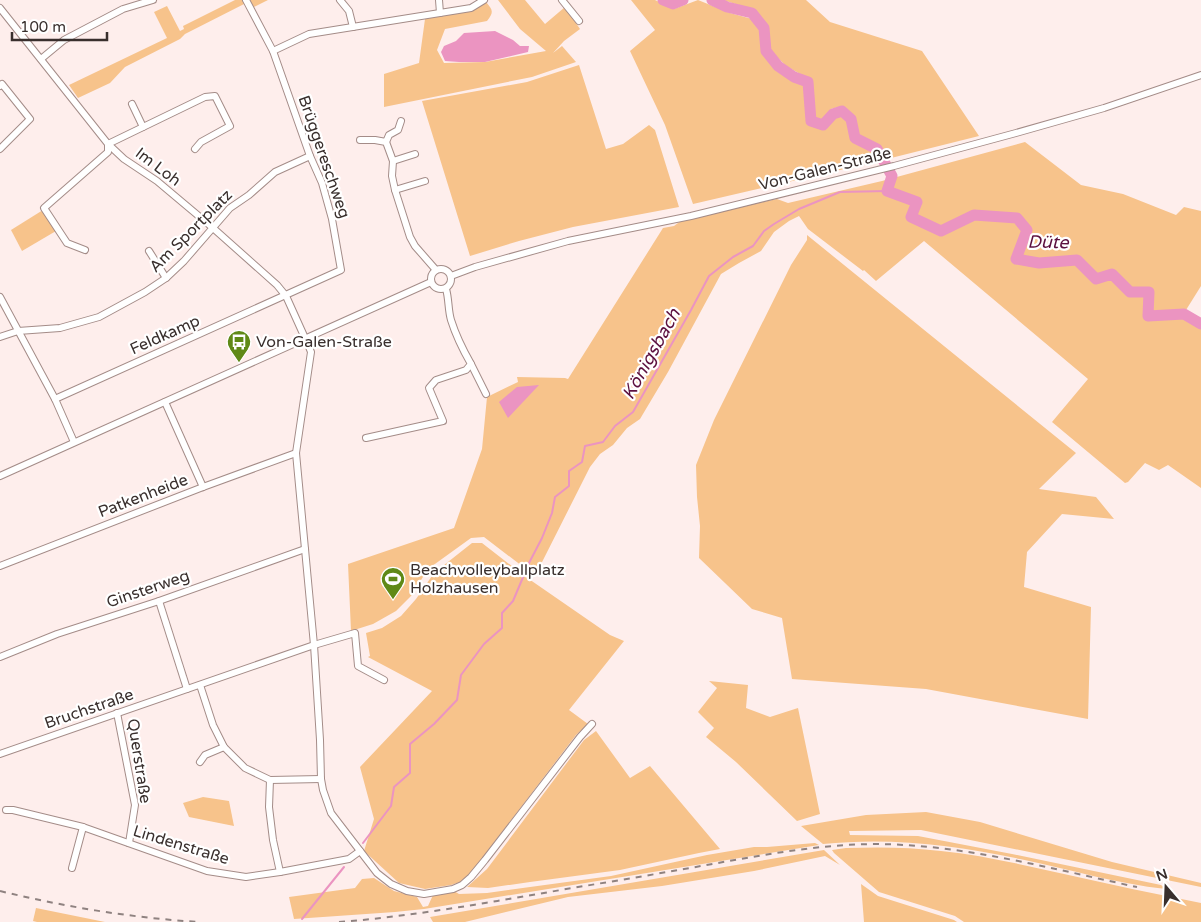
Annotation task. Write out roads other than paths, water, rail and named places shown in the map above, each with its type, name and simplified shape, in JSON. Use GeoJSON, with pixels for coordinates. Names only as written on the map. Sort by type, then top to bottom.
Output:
{"type":"FeatureCollection","features":[{"type":"Feature","properties":{"kind":"street"},"geometry":{"type":"LineString","coordinates":[[41,59],[64,40],[123,9],[153,0]]}},
{"type":"Feature","properties":{"kind":"street","name":"Brüggereschweg"},"geometry":{"type":"LineString","coordinates":[[246,0],[274,51],[310,156],[322,183],[332,218],[341,270],[286,296]]}},
{"type":"Feature","properties":{"kind":"street"},"geometry":{"type":"LineString","coordinates":[[340,0],[349,11],[353,27]]}},
{"type":"Feature","properties":{"kind":"street"},"geometry":{"type":"LineString","coordinates":[[439,0],[440,13]]}},
{"type":"Feature","properties":{"kind":"street"},"geometry":{"type":"LineString","coordinates":[[274,51],[310,34],[471,8],[484,0]]}},
{"type":"Feature","properties":{"kind":"street"},"geometry":{"type":"LineString","coordinates":[[562,0],[579,21]]}},
{"type":"Feature","properties":{"kind":"street","name":"Im Loh"},"geometry":{"type":"LineString","coordinates":[[0,8],[108,144],[124,159],[157,181],[277,285],[286,296],[306,339],[310,352],[296,453],[314,645],[321,779],[331,813],[377,873],[391,884],[407,891],[424,894],[453,889],[462,885],[472,877],[486,860],[592,724]]}},
{"type":"Feature","properties":{"kind":"street","name":"Von-Galen-Straße"},"geometry":{"type":"LineString","coordinates":[[451,276],[475,267],[568,241],[691,216],[881,170],[1104,108],[1201,75]]}},
{"type":"Feature","properties":{"kind":"street"},"geometry":{"type":"LineString","coordinates":[[0,86],[2,84],[30,119],[0,148]]}},
{"type":"Feature","properties":{"kind":"street"},"geometry":{"type":"LineString","coordinates":[[84,250],[67,243],[44,208],[108,152],[108,144],[205,97],[215,96],[230,126],[201,142],[195,149]]}},
{"type":"Feature","properties":{"kind":"street"},"geometry":{"type":"LineString","coordinates":[[132,104],[143,127]]}},
{"type":"Feature","properties":{"kind":"street"},"geometry":{"type":"LineString","coordinates":[[401,121],[398,130],[389,135],[386,142],[393,161],[392,176],[395,190],[410,238],[436,270]]}},
{"type":"Feature","properties":{"kind":"street"},"geometry":{"type":"LineString","coordinates":[[360,140],[386,142]]}},
{"type":"Feature","properties":{"kind":"street"},"geometry":{"type":"LineString","coordinates":[[393,161],[415,154]]}},
{"type":"Feature","properties":{"kind":"street","name":"Am Sportplatz"},"geometry":{"type":"LineString","coordinates":[[0,336],[18,331],[60,328],[99,317],[145,292],[166,278],[184,261],[230,208],[249,195],[275,172],[310,156]]}},
{"type":"Feature","properties":{"kind":"street"},"geometry":{"type":"LineString","coordinates":[[395,190],[425,181]]}},
{"type":"Feature","properties":{"kind":"street"},"geometry":{"type":"LineString","coordinates":[[149,251],[166,278]]}},
{"type":"Feature","properties":{"kind":"street"},"geometry":{"type":"LineString","coordinates":[[441,269],[447,270],[451,276],[450,286],[440,290],[434,288],[430,278],[432,273],[441,269]]}},
{"type":"Feature","properties":{"kind":"street"},"geometry":{"type":"LineString","coordinates":[[0,476],[431,282]]}},
{"type":"Feature","properties":{"kind":"street"},"geometry":{"type":"LineString","coordinates":[[446,289],[450,318],[458,340],[486,394]]}},
{"type":"Feature","properties":{"kind":"street","name":"Feldkamp"},"geometry":{"type":"LineString","coordinates":[[55,399],[286,296]]}},
{"type":"Feature","properties":{"kind":"street"},"geometry":{"type":"LineString","coordinates":[[0,297],[55,399],[74,442]]}},
{"type":"Feature","properties":{"kind":"street"},"geometry":{"type":"LineString","coordinates":[[366,438],[443,422],[429,388],[436,380],[466,370],[471,364]]}},
{"type":"Feature","properties":{"kind":"street"},"geometry":{"type":"LineString","coordinates":[[165,402],[203,487]]}},
{"type":"Feature","properties":{"kind":"street","name":"Patkenheide"},"geometry":{"type":"LineString","coordinates":[[0,566],[296,453]]}},
{"type":"Feature","properties":{"kind":"street","name":"Ginsterweg"},"geometry":{"type":"LineString","coordinates":[[0,657],[57,634],[305,549]]}},
{"type":"Feature","properties":{"kind":"street"},"geometry":{"type":"LineString","coordinates":[[159,600],[187,689]]}},
{"type":"Feature","properties":{"kind":"street","name":"Bruchstraße"},"geometry":{"type":"LineString","coordinates":[[0,754],[314,645],[356,633],[358,666],[384,680]]}},
{"type":"Feature","properties":{"kind":"street"},"geometry":{"type":"LineString","coordinates":[[200,685],[213,725],[224,746],[245,768],[270,780],[321,779]]}},
{"type":"Feature","properties":{"kind":"street","name":"Querstraße"},"geometry":{"type":"LineString","coordinates":[[117,713],[135,805],[129,843]]}},
{"type":"Feature","properties":{"kind":"street"},"geometry":{"type":"LineString","coordinates":[[200,762],[205,755],[224,746]]}},
{"type":"Feature","properties":{"kind":"street"},"geometry":{"type":"LineString","coordinates":[[270,780],[269,807],[273,840],[280,872]]}},
{"type":"Feature","properties":{"kind":"street","name":"Lindenstraße"},"geometry":{"type":"LineString","coordinates":[[6,810],[13,810],[83,827],[207,870],[246,877],[349,859],[360,850]]}},
{"type":"Feature","properties":{"kind":"street"},"geometry":{"type":"LineString","coordinates":[[72,868],[83,827]]}},
{"type":"Feature","properties":{"kind":"waterway","name":"Düte"},"geometry":{"type":"LineString","coordinates":[[663,0],[673,4],[683,0]]}},
{"type":"Feature","properties":{"kind":"waterway","name":"Düte"},"geometry":{"type":"LineString","coordinates":[[712,0],[727,7],[752,13],[764,28],[766,51],[778,66],[794,77],[808,82],[811,121],[823,125],[833,114],[842,111],[851,119],[855,138],[877,149],[892,176],[887,191],[917,202],[911,217],[941,231],[974,215],[1017,218],[1027,230],[1016,259],[1039,263],[1077,260],[1096,279],[1112,274],[1130,292],[1149,292],[1148,316],[1184,314],[1201,324]]}},
{"type":"Feature","properties":{"kind":"waterway","name":"Königsbach"},"geometry":{"type":"LineString","coordinates":[[363,843],[391,806],[394,787],[410,773],[410,744],[434,724],[457,700],[461,675],[484,644],[502,628],[502,613],[513,601],[542,538],[552,513],[555,497],[569,486],[569,471],[582,462],[585,446],[603,442],[615,426],[633,412],[709,276],[733,257],[753,246],[764,231],[799,209],[840,192],[887,191]]}},
{"type":"Feature","properties":{"kind":"waterway","name":"Königsbach"},"geometry":{"type":"LineString","coordinates":[[302,919],[344,867]]}},
{"type":"Feature","properties":{"kind":"railway"},"geometry":{"type":"LineString","coordinates":[[339,922],[436,911],[780,852],[829,846],[911,845],[976,853],[1137,887]]}},
{"type":"Feature","properties":{"kind":"railway"},"geometry":{"type":"LineString","coordinates":[[0,891],[99,911],[149,918],[200,922]]}},
{"type":"Feature","properties":{"kind":"place","name":"Von-Galen-Straße"},"geometry":{"type":"Point","coordinates":[239,363]}},
{"type":"Feature","properties":{"kind":"place","name":"Beachvolleyballplatz Holzhausen"},"geometry":{"type":"Point","coordinates":[393,600]}}]}
